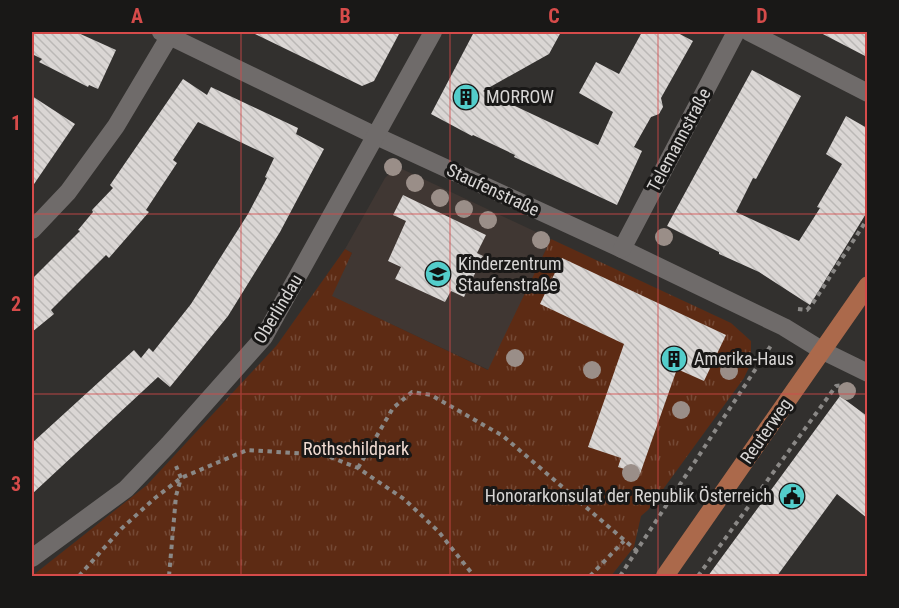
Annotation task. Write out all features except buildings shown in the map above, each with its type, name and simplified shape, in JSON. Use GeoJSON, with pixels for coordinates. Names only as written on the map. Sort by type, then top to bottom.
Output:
{"type":"FeatureCollection","features":[{"type":"Feature","properties":{"kind":"main road","name":"Reuterweg"},"geometry":{"type":"LineString","coordinates":[[665,576],[867,285]]}},
{"type":"Feature","properties":{"kind":"street","name":"Oberlindau"},"geometry":{"type":"LineString","coordinates":[[32,558],[126,489],[264,337],[433,32]]}},
{"type":"Feature","properties":{"kind":"street","name":"Telemannstraße"},"geometry":{"type":"LineString","coordinates":[[622,249],[736,32]]}},
{"type":"Feature","properties":{"kind":"street"},"geometry":{"type":"LineString","coordinates":[[749,32],[867,93]]}},
{"type":"Feature","properties":{"kind":"street","name":"Staufenstraße"},"geometry":{"type":"LineString","coordinates":[[168,33],[376,136],[622,249],[784,327],[867,374]]}},
{"type":"Feature","properties":{"kind":"street"},"geometry":{"type":"LineString","coordinates":[[32,230],[68,192],[116,126],[168,33]]}},
{"type":"Feature","properties":{"kind":"path"},"geometry":{"type":"LineString","coordinates":[[813,303],[867,218]]}},
{"type":"Feature","properties":{"kind":"path"},"geometry":{"type":"LineString","coordinates":[[620,576],[760,362]]}},
{"type":"Feature","properties":{"kind":"path"},"geometry":{"type":"LineString","coordinates":[[358,468],[393,408],[412,392],[431,394],[503,436],[637,551]]}},
{"type":"Feature","properties":{"kind":"path","name":"Reuterweg"},"geometry":{"type":"LineString","coordinates":[[698,576],[822,404]]}},
{"type":"Feature","properties":{"kind":"path"},"geometry":{"type":"LineString","coordinates":[[168,445],[181,478],[176,496],[169,576]]}},
{"type":"Feature","properties":{"kind":"path"},"geometry":{"type":"LineString","coordinates":[[79,576],[121,529],[181,478],[247,450],[325,455],[358,468],[404,499],[430,523],[474,576]]}},
{"type":"Feature","properties":{"kind":"path"},"geometry":{"type":"LineString","coordinates":[[590,576],[624,541]]}},
{"type":"Feature","properties":{"kind":"shaded area","name":"Kinderzentrum Staufenstraße"},"geometry":{"type":"Polygon","coordinates":[[[402,169],[551,239],[489,370],[331,296],[352,253],[345,249],[385,178],[393,170],[402,169]]]}},
{"type":"Feature","properties":{"kind":"green space","name":"Rothschildpark"},"geometry":{"type":"Polygon","coordinates":[[[551,239],[731,323],[751,341],[751,363],[744,378],[648,510],[641,516],[634,547],[611,576],[32,576],[147,485],[277,345],[345,249],[352,253],[332,296],[488,370],[551,239]]]}},
{"type":"Feature","properties":{"kind":"place","name":"MORROW"},"geometry":{"type":"Point","coordinates":[466,97]}},
{"type":"Feature","properties":{"kind":"place","name":"Kinderzentrum Staufenstraße"},"geometry":{"type":"Point","coordinates":[438,274]}},
{"type":"Feature","properties":{"kind":"place","name":"Amerika-Haus"},"geometry":{"type":"Point","coordinates":[674,359]}},
{"type":"Feature","properties":{"kind":"place","name":"Honorarkonsulat der Republik Österreich"},"geometry":{"type":"Point","coordinates":[792,496]}}]}
